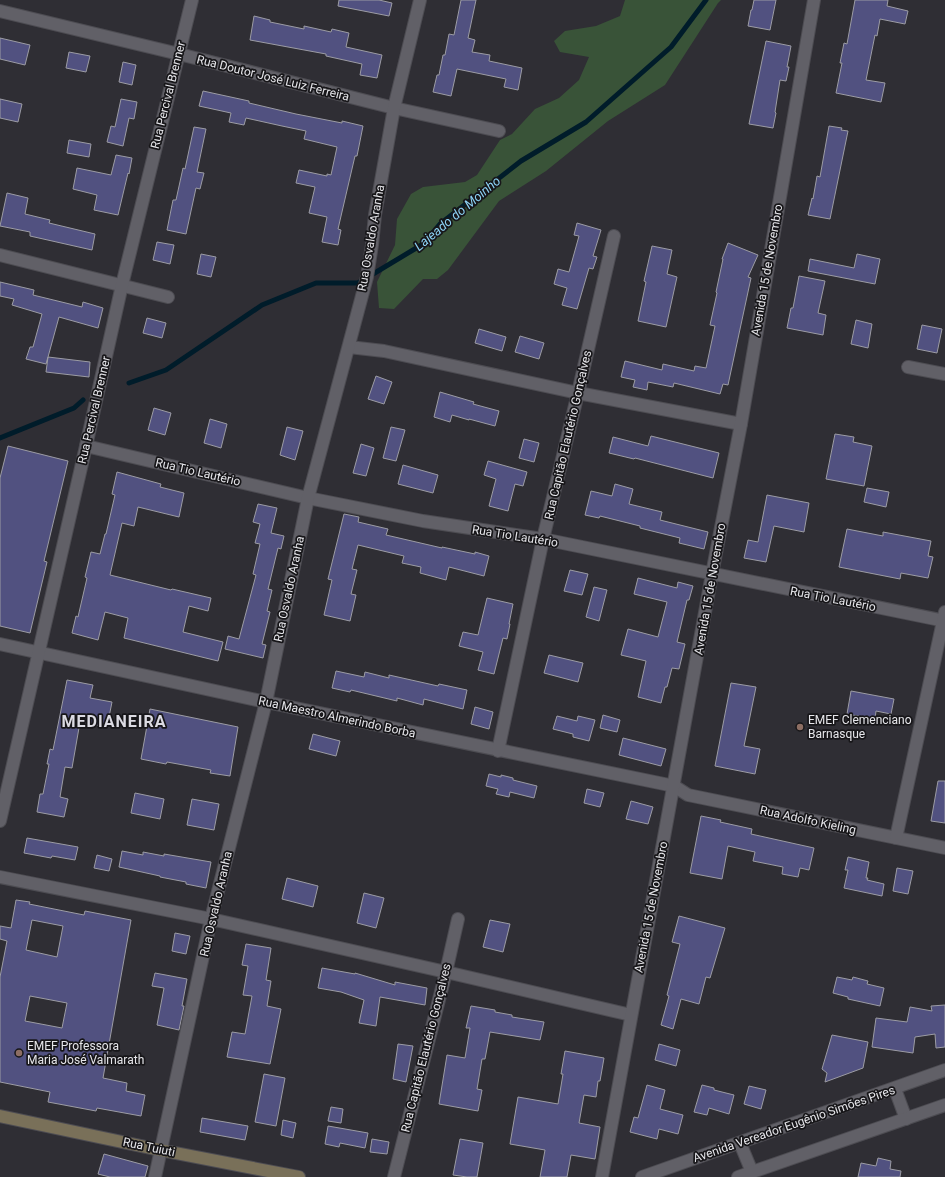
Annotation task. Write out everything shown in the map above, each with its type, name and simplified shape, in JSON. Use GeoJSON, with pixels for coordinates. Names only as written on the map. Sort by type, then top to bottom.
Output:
{"type":"FeatureCollection","features":[{"type":"Feature","properties":{"kind":"main road","name":"Rua Tuiuti"},"geometry":{"type":"LineString","coordinates":[[0,1116],[160,1150],[299,1177]]}},
{"type":"Feature","properties":{"kind":"street","name":"Rua Percival Brenner"},"geometry":{"type":"LineString","coordinates":[[0,821],[122,285],[192,0]]}},
{"type":"Feature","properties":{"kind":"street","name":"Rua Osvaldo Aranha"},"geometry":{"type":"LineString","coordinates":[[155,1177],[211,919],[266,702],[308,498],[367,277],[375,215],[394,108],[420,0]]}},
{"type":"Feature","properties":{"kind":"street","name":"Avenida 15 de Novembro"},"geometry":{"type":"LineString","coordinates":[[602,1177],[712,574],[741,424],[814,0]]}},
{"type":"Feature","properties":{"kind":"street","name":"Rua Doutor José Luiz Ferreira"},"geometry":{"type":"LineString","coordinates":[[0,11],[394,108],[499,131]]}},
{"type":"Feature","properties":{"kind":"street","name":"Rua Capitão Elautério Gonçalves"},"geometry":{"type":"LineString","coordinates":[[498,751],[543,539],[614,236]]}},
{"type":"Feature","properties":{"kind":"street"},"geometry":{"type":"LineString","coordinates":[[0,255],[168,297]]}},
{"type":"Feature","properties":{"kind":"street"},"geometry":{"type":"LineString","coordinates":[[348,346],[384,351],[578,393],[741,424]]}},
{"type":"Feature","properties":{"kind":"street"},"geometry":{"type":"LineString","coordinates":[[908,367],[945,374]]}},
{"type":"Feature","properties":{"kind":"street","name":"Rua Tio Lautério"},"geometry":{"type":"LineString","coordinates":[[86,446],[308,498],[423,521],[543,539],[712,574],[944,618]]}},
{"type":"Feature","properties":{"kind":"street"},"geometry":{"type":"LineString","coordinates":[[896,838],[944,618]]}},
{"type":"Feature","properties":{"kind":"street","name":"Rua Maestro Almerindo Borba"},"geometry":{"type":"LineString","coordinates":[[0,644],[498,751],[674,786]]}},
{"type":"Feature","properties":{"kind":"street","name":"Rua Adolfo Kieling"},"geometry":{"type":"LineString","coordinates":[[674,786],[688,795],[945,848]]}},
{"type":"Feature","properties":{"kind":"street"},"geometry":{"type":"LineString","coordinates":[[0,877],[211,919],[631,1015]]}},
{"type":"Feature","properties":{"kind":"street","name":"Rua Capitão Elautério Gonçalves"},"geometry":{"type":"LineString","coordinates":[[394,1177],[458,919]]}},
{"type":"Feature","properties":{"kind":"street","name":"Avenida Vereador Eugênio Simões Pires"},"geometry":{"type":"LineString","coordinates":[[642,1177],[895,1089],[945,1070]]}},
{"type":"Feature","properties":{"kind":"street"},"geometry":{"type":"LineString","coordinates":[[895,1089],[906,1119]]}},
{"type":"Feature","properties":{"kind":"street"},"geometry":{"type":"LineString","coordinates":[[738,1177],[945,1105]]}},
{"type":"Feature","properties":{"kind":"street"},"geometry":{"type":"LineString","coordinates":[[740,1143],[752,1172]]}},
{"type":"Feature","properties":{"kind":"green space"},"geometry":{"type":"Polygon","coordinates":[[[625,0],[721,0],[665,85],[608,121],[546,171],[499,201],[448,270],[437,279],[423,279],[394,309],[379,308],[377,282],[395,245],[397,219],[411,194],[423,187],[465,182],[477,175],[500,140],[512,134],[535,109],[559,98],[579,80],[589,57],[560,52],[554,41],[565,31],[596,26],[620,16],[625,0]]]}},
{"type":"Feature","properties":{"kind":"building"},"geometry":{"type":"Polygon","coordinates":[[[339,0],[379,0],[392,3],[389,16],[338,6],[339,0]]]}},
{"type":"Feature","properties":{"kind":"building"},"geometry":{"type":"Polygon","coordinates":[[[461,0],[476,0],[468,38],[475,40],[472,52],[490,55],[489,61],[522,68],[518,90],[504,87],[506,79],[457,69],[451,96],[433,92],[437,75],[439,75],[443,55],[445,55],[449,34],[454,35],[461,0]]]}},
{"type":"Feature","properties":{"kind":"building"},"geometry":{"type":"Polygon","coordinates":[[[754,0],[776,0],[770,30],[748,26],[754,0]]]}},
{"type":"Feature","properties":{"kind":"building"},"geometry":{"type":"Polygon","coordinates":[[[855,0],[888,0],[887,6],[908,11],[905,24],[880,19],[877,36],[875,35],[866,80],[885,83],[881,102],[836,93],[844,43],[847,44],[855,0]]]}},
{"type":"Feature","properties":{"kind":"building"},"geometry":{"type":"Polygon","coordinates":[[[254,16],[270,20],[270,22],[304,29],[304,26],[331,32],[332,29],[349,33],[346,47],[382,55],[377,78],[360,75],[362,64],[326,56],[326,54],[250,40],[254,16]]]}},
{"type":"Feature","properties":{"kind":"building"},"geometry":{"type":"Polygon","coordinates":[[[0,38],[30,45],[25,65],[0,59],[0,38]]]}},
{"type":"Feature","properties":{"kind":"building"},"geometry":{"type":"Polygon","coordinates":[[[766,41],[791,46],[786,81],[780,80],[773,128],[749,124],[766,41]]]}},
{"type":"Feature","properties":{"kind":"building"},"geometry":{"type":"Polygon","coordinates":[[[69,52],[90,56],[86,72],[66,68],[69,52]]]}},
{"type":"Feature","properties":{"kind":"building"},"geometry":{"type":"Polygon","coordinates":[[[123,62],[136,65],[132,85],[119,82],[123,62]]]}},
{"type":"Feature","properties":{"kind":"building"},"geometry":{"type":"Polygon","coordinates":[[[203,91],[249,101],[249,103],[296,114],[342,123],[342,121],[363,126],[357,156],[355,156],[338,229],[341,230],[338,245],[322,242],[327,217],[309,213],[315,187],[296,183],[299,170],[327,176],[327,174],[331,175],[337,147],[304,139],[306,131],[246,118],[244,125],[229,122],[231,113],[199,106],[203,91]]]}},
{"type":"Feature","properties":{"kind":"building"},"geometry":{"type":"Polygon","coordinates":[[[0,99],[22,104],[18,122],[0,118],[0,99]]]}},
{"type":"Feature","properties":{"kind":"building"},"geometry":{"type":"Polygon","coordinates":[[[121,99],[137,102],[134,119],[129,118],[123,146],[107,142],[111,126],[115,127],[121,99]]]}},
{"type":"Feature","properties":{"kind":"building"},"geometry":{"type":"Polygon","coordinates":[[[829,126],[842,128],[841,130],[848,131],[830,219],[808,215],[812,198],[813,199],[817,176],[820,177],[829,126]]]}},
{"type":"Feature","properties":{"kind":"building"},"geometry":{"type":"Polygon","coordinates":[[[194,127],[206,129],[197,172],[204,173],[200,189],[196,188],[186,234],[167,230],[173,200],[176,200],[183,168],[185,169],[194,127]]]}},
{"type":"Feature","properties":{"kind":"building"},"geometry":{"type":"Polygon","coordinates":[[[69,140],[91,144],[89,157],[67,153],[69,140]]]}},
{"type":"Feature","properties":{"kind":"building"},"geometry":{"type":"Polygon","coordinates":[[[116,155],[132,158],[118,215],[94,210],[97,195],[73,189],[77,168],[111,175],[116,155]]]}},
{"type":"Feature","properties":{"kind":"building"},"geometry":{"type":"Polygon","coordinates":[[[7,193],[28,198],[25,214],[50,220],[49,223],[95,234],[92,250],[30,236],[30,232],[0,226],[7,193]]]}},
{"type":"Feature","properties":{"kind":"building"},"geometry":{"type":"Polygon","coordinates":[[[577,223],[601,230],[593,256],[597,257],[593,269],[589,268],[577,309],[562,305],[567,288],[554,284],[558,269],[569,272],[579,236],[574,235],[577,223]]]}},
{"type":"Feature","properties":{"kind":"building"},"geometry":{"type":"Polygon","coordinates":[[[157,242],[174,245],[170,264],[153,260],[157,242]]]}},
{"type":"Feature","properties":{"kind":"building"},"geometry":{"type":"Polygon","coordinates":[[[728,243],[758,255],[748,277],[751,278],[728,385],[723,384],[720,394],[674,383],[673,387],[648,382],[647,390],[633,387],[635,380],[621,377],[625,361],[662,370],[663,364],[694,371],[695,366],[706,368],[715,326],[710,325],[722,259],[728,243]]]}},
{"type":"Feature","properties":{"kind":"building"},"geometry":{"type":"Polygon","coordinates":[[[652,246],[672,250],[667,274],[677,277],[666,327],[638,321],[646,282],[644,281],[652,246]]]}},
{"type":"Feature","properties":{"kind":"building"},"geometry":{"type":"Polygon","coordinates":[[[201,254],[216,257],[211,277],[197,274],[201,254]]]}},
{"type":"Feature","properties":{"kind":"building"},"geometry":{"type":"Polygon","coordinates":[[[857,254],[880,259],[875,284],[808,271],[810,259],[854,268],[857,254]]]}},
{"type":"Feature","properties":{"kind":"building"},"geometry":{"type":"Polygon","coordinates":[[[799,276],[825,281],[818,313],[826,315],[823,335],[787,328],[791,308],[793,308],[799,276]]]}},
{"type":"Feature","properties":{"kind":"building"},"geometry":{"type":"Polygon","coordinates":[[[0,282],[34,290],[33,295],[82,307],[83,302],[103,308],[98,328],[59,317],[46,364],[26,359],[30,347],[33,347],[42,314],[12,305],[14,299],[0,296],[0,282]]]}},
{"type":"Feature","properties":{"kind":"building"},"geometry":{"type":"Polygon","coordinates":[[[147,318],[166,323],[162,338],[143,333],[147,318]]]}},
{"type":"Feature","properties":{"kind":"building"},"geometry":{"type":"Polygon","coordinates":[[[856,320],[872,324],[868,348],[851,344],[856,320]]]}},
{"type":"Feature","properties":{"kind":"building"},"geometry":{"type":"Polygon","coordinates":[[[922,325],[942,329],[937,353],[917,349],[922,325]]]}},
{"type":"Feature","properties":{"kind":"building"},"geometry":{"type":"Polygon","coordinates":[[[479,329],[506,337],[502,351],[475,343],[479,329]]]}},
{"type":"Feature","properties":{"kind":"building"},"geometry":{"type":"Polygon","coordinates":[[[520,336],[544,343],[539,359],[515,352],[520,336]]]}},
{"type":"Feature","properties":{"kind":"building"},"geometry":{"type":"Polygon","coordinates":[[[48,357],[90,362],[89,377],[46,372],[48,357]]]}},
{"type":"Feature","properties":{"kind":"building"},"geometry":{"type":"Polygon","coordinates":[[[376,376],[392,382],[384,404],[368,399],[376,376]]]}},
{"type":"Feature","properties":{"kind":"building"},"geometry":{"type":"Polygon","coordinates":[[[440,392],[474,402],[473,404],[499,411],[495,426],[452,415],[450,422],[434,417],[440,392]]]}},
{"type":"Feature","properties":{"kind":"building"},"geometry":{"type":"Polygon","coordinates":[[[154,408],[171,413],[165,435],[148,430],[154,408]]]}},
{"type":"Feature","properties":{"kind":"building"},"geometry":{"type":"Polygon","coordinates":[[[210,419],[227,424],[221,448],[204,443],[210,419]]]}},
{"type":"Feature","properties":{"kind":"building"},"geometry":{"type":"Polygon","coordinates":[[[287,427],[303,431],[295,460],[280,455],[287,427]]]}},
{"type":"Feature","properties":{"kind":"building"},"geometry":{"type":"Polygon","coordinates":[[[391,427],[405,430],[396,461],[383,458],[391,427]]]}},
{"type":"Feature","properties":{"kind":"building"},"geometry":{"type":"Polygon","coordinates":[[[835,434],[854,437],[853,442],[872,446],[864,486],[826,479],[835,434]]]}},
{"type":"Feature","properties":{"kind":"building"},"geometry":{"type":"Polygon","coordinates":[[[651,436],[719,453],[713,478],[635,458],[609,453],[613,437],[648,446],[651,436]]]}},
{"type":"Feature","properties":{"kind":"building"},"geometry":{"type":"Polygon","coordinates":[[[524,439],[539,443],[534,462],[519,458],[524,439]]]}},
{"type":"Feature","properties":{"kind":"building"},"geometry":{"type":"Polygon","coordinates":[[[361,444],[374,448],[366,476],[353,473],[361,444]]]}},
{"type":"Feature","properties":{"kind":"building"},"geometry":{"type":"Polygon","coordinates":[[[8,446],[68,461],[44,561],[47,562],[30,633],[0,626],[0,478],[8,446]]]}},
{"type":"Feature","properties":{"kind":"building"},"geometry":{"type":"Polygon","coordinates":[[[488,461],[527,472],[523,486],[515,484],[508,511],[489,506],[496,479],[484,475],[488,461]]]}},
{"type":"Feature","properties":{"kind":"building"},"geometry":{"type":"Polygon","coordinates":[[[403,465],[438,475],[433,493],[398,484],[403,465]]]}},
{"type":"Feature","properties":{"kind":"building"},"geometry":{"type":"Polygon","coordinates":[[[117,472],[161,484],[160,487],[184,493],[179,517],[138,507],[134,526],[122,523],[110,575],[211,598],[208,611],[189,606],[183,632],[223,642],[218,661],[124,638],[128,618],[105,612],[98,640],[72,633],[76,616],[78,617],[91,552],[100,554],[106,534],[115,495],[112,494],[117,472]]]}},
{"type":"Feature","properties":{"kind":"building"},"geometry":{"type":"Polygon","coordinates":[[[615,484],[633,489],[629,504],[662,512],[660,520],[708,532],[704,549],[679,543],[680,538],[640,528],[640,526],[600,516],[599,518],[585,515],[591,491],[612,496],[615,484]]]}},
{"type":"Feature","properties":{"kind":"building"},"geometry":{"type":"Polygon","coordinates":[[[867,488],[889,492],[886,507],[864,502],[867,488]]]}},
{"type":"Feature","properties":{"kind":"building"},"geometry":{"type":"Polygon","coordinates":[[[767,495],[809,503],[804,532],[774,526],[766,562],[744,558],[748,540],[758,542],[767,495]]]}},
{"type":"Feature","properties":{"kind":"building"},"geometry":{"type":"Polygon","coordinates":[[[258,504],[277,508],[271,533],[284,536],[281,549],[278,548],[268,589],[272,590],[267,611],[270,612],[262,644],[266,645],[263,658],[225,649],[228,636],[239,639],[256,575],[253,574],[260,544],[255,543],[260,524],[253,522],[258,504]]]}},
{"type":"Feature","properties":{"kind":"building"},"geometry":{"type":"Polygon","coordinates":[[[344,514],[359,517],[358,522],[388,529],[386,535],[442,548],[475,554],[475,552],[489,556],[484,576],[449,567],[446,580],[420,573],[421,567],[402,563],[404,556],[358,545],[352,569],[357,570],[351,594],[356,595],[350,621],[324,615],[332,580],[328,579],[344,514]]]}},
{"type":"Feature","properties":{"kind":"building"},"geometry":{"type":"Polygon","coordinates":[[[847,529],[883,536],[883,532],[931,541],[928,556],[933,557],[928,578],[901,573],[900,579],[839,567],[847,529]]]}},
{"type":"Feature","properties":{"kind":"building"},"geometry":{"type":"Polygon","coordinates":[[[570,570],[588,574],[582,595],[564,591],[570,570]]]}},
{"type":"Feature","properties":{"kind":"building"},"geometry":{"type":"Polygon","coordinates":[[[638,578],[677,588],[678,582],[693,586],[689,600],[687,600],[677,642],[685,644],[679,669],[672,668],[661,703],[638,697],[646,661],[621,655],[628,629],[658,637],[667,602],[634,594],[638,578]]]}},
{"type":"Feature","properties":{"kind":"building"},"geometry":{"type":"Polygon","coordinates":[[[594,587],[607,590],[599,621],[586,617],[594,587]]]}},
{"type":"Feature","properties":{"kind":"building"},"geometry":{"type":"Polygon","coordinates":[[[487,598],[513,604],[507,639],[503,638],[494,674],[478,670],[483,652],[459,646],[463,632],[478,635],[487,598]]]}},
{"type":"Feature","properties":{"kind":"building"},"geometry":{"type":"Polygon","coordinates":[[[549,655],[583,663],[578,682],[544,673],[549,655]]]}},
{"type":"Feature","properties":{"kind":"building"},"geometry":{"type":"Polygon","coordinates":[[[336,671],[364,677],[365,672],[389,678],[389,675],[438,686],[439,684],[467,690],[463,709],[424,699],[423,705],[397,698],[397,701],[351,690],[350,692],[332,688],[336,671]]]}},
{"type":"Feature","properties":{"kind":"building"},"geometry":{"type":"Polygon","coordinates":[[[67,680],[93,685],[90,698],[112,702],[107,727],[80,722],[72,768],[65,767],[60,797],[68,799],[64,817],[37,812],[40,794],[43,794],[49,764],[47,764],[50,749],[53,750],[67,680]]]}},
{"type":"Feature","properties":{"kind":"building"},"geometry":{"type":"Polygon","coordinates":[[[731,683],[756,687],[744,746],[760,749],[755,774],[715,766],[731,683]]]}},
{"type":"Feature","properties":{"kind":"building"},"geometry":{"type":"Polygon","coordinates":[[[851,691],[894,699],[891,714],[876,711],[875,719],[847,714],[851,691]]]}},
{"type":"Feature","properties":{"kind":"building"},"geometry":{"type":"Polygon","coordinates":[[[475,707],[493,712],[489,729],[471,724],[475,707]]]}},
{"type":"Feature","properties":{"kind":"building"},"geometry":{"type":"Polygon","coordinates":[[[150,709],[238,727],[230,776],[210,773],[211,770],[141,759],[150,709]]]}},
{"type":"Feature","properties":{"kind":"building"},"geometry":{"type":"Polygon","coordinates":[[[603,715],[620,720],[617,732],[600,728],[603,715]]]}},
{"type":"Feature","properties":{"kind":"building"},"geometry":{"type":"Polygon","coordinates":[[[557,716],[577,721],[578,716],[595,720],[589,741],[573,737],[573,734],[553,729],[557,716]]]}},
{"type":"Feature","properties":{"kind":"building"},"geometry":{"type":"Polygon","coordinates":[[[313,734],[340,741],[336,756],[309,749],[313,734]]]}},
{"type":"Feature","properties":{"kind":"building"},"geometry":{"type":"Polygon","coordinates":[[[623,738],[666,749],[661,766],[619,755],[623,738]]]}},
{"type":"Feature","properties":{"kind":"building"},"geometry":{"type":"Polygon","coordinates":[[[489,774],[513,778],[513,780],[537,786],[534,798],[510,792],[509,797],[496,794],[498,789],[486,786],[489,774]]]}},
{"type":"Feature","properties":{"kind":"building"},"geometry":{"type":"Polygon","coordinates":[[[938,781],[945,781],[945,823],[931,821],[938,781]]]}},
{"type":"Feature","properties":{"kind":"building"},"geometry":{"type":"Polygon","coordinates":[[[587,789],[604,793],[600,807],[584,803],[587,789]]]}},
{"type":"Feature","properties":{"kind":"building"},"geometry":{"type":"Polygon","coordinates":[[[135,793],[164,799],[160,819],[131,813],[135,793]]]}},
{"type":"Feature","properties":{"kind":"building"},"geometry":{"type":"Polygon","coordinates":[[[192,799],[219,804],[214,830],[187,825],[192,799]]]}},
{"type":"Feature","properties":{"kind":"building"},"geometry":{"type":"Polygon","coordinates":[[[631,801],[653,807],[648,824],[626,819],[631,801]]]}},
{"type":"Feature","properties":{"kind":"building"},"geometry":{"type":"Polygon","coordinates":[[[701,816],[752,829],[751,834],[814,848],[809,870],[800,868],[798,877],[782,874],[783,867],[753,861],[755,852],[728,846],[722,879],[690,873],[701,816]]]}},
{"type":"Feature","properties":{"kind":"building"},"geometry":{"type":"Polygon","coordinates":[[[27,838],[78,847],[75,860],[52,856],[51,858],[24,853],[27,838]]]}},
{"type":"Feature","properties":{"kind":"building"},"geometry":{"type":"Polygon","coordinates":[[[122,851],[143,855],[143,852],[164,856],[164,854],[211,862],[206,888],[119,867],[122,851]]]}},
{"type":"Feature","properties":{"kind":"building"},"geometry":{"type":"Polygon","coordinates":[[[97,855],[112,859],[109,871],[94,868],[97,855]]]}},
{"type":"Feature","properties":{"kind":"building"},"geometry":{"type":"Polygon","coordinates":[[[848,857],[869,862],[866,878],[868,878],[867,880],[884,884],[882,896],[844,888],[848,870],[845,870],[848,857]]]}},
{"type":"Feature","properties":{"kind":"building"},"geometry":{"type":"Polygon","coordinates":[[[897,868],[913,871],[908,894],[893,891],[897,868]]]}},
{"type":"Feature","properties":{"kind":"building"},"geometry":{"type":"Polygon","coordinates":[[[287,878],[318,886],[313,907],[282,899],[287,878]]]}},
{"type":"Feature","properties":{"kind":"building"},"geometry":{"type":"Polygon","coordinates":[[[364,893],[384,898],[376,928],[357,923],[364,893]]]}},
{"type":"Feature","properties":{"kind":"building"},"geometry":{"type":"Polygon","coordinates":[[[16,900],[84,915],[85,911],[131,920],[103,1078],[127,1083],[126,1091],[145,1095],[141,1116],[97,1108],[96,1111],[48,1102],[50,1092],[0,1082],[0,977],[7,941],[0,939],[0,926],[11,928],[16,900]],[[32,920],[26,950],[57,957],[63,926],[32,920]],[[30,996],[25,1021],[62,1028],[67,1003],[30,996]]]}},
{"type":"Feature","properties":{"kind":"building"},"geometry":{"type":"Polygon","coordinates":[[[679,916],[725,928],[710,978],[706,977],[699,1004],[681,999],[673,1029],[661,1025],[680,944],[672,942],[679,916]]]}},
{"type":"Feature","properties":{"kind":"building"},"geometry":{"type":"Polygon","coordinates":[[[490,920],[510,924],[503,952],[483,947],[490,920]]]}},
{"type":"Feature","properties":{"kind":"building"},"geometry":{"type":"Polygon","coordinates":[[[175,933],[190,936],[186,954],[172,951],[175,933]]]}},
{"type":"Feature","properties":{"kind":"building"},"geometry":{"type":"Polygon","coordinates":[[[246,944],[271,948],[266,980],[271,981],[267,1006],[281,1009],[270,1064],[227,1057],[232,1032],[245,1034],[252,996],[243,995],[248,966],[242,965],[246,944]]]}},
{"type":"Feature","properties":{"kind":"building"},"geometry":{"type":"Polygon","coordinates":[[[322,968],[355,973],[395,985],[395,982],[427,988],[425,1005],[380,997],[376,1026],[359,1023],[364,1000],[341,992],[318,988],[322,968]]]}},
{"type":"Feature","properties":{"kind":"building"},"geometry":{"type":"Polygon","coordinates":[[[155,973],[187,979],[182,1006],[184,1006],[179,1030],[157,1025],[164,988],[152,986],[155,973]]]}},
{"type":"Feature","properties":{"kind":"building"},"geometry":{"type":"Polygon","coordinates":[[[837,977],[852,980],[853,977],[868,981],[867,984],[884,988],[880,1006],[848,999],[848,997],[833,993],[837,977]]]}},
{"type":"Feature","properties":{"kind":"building"},"geometry":{"type":"Polygon","coordinates":[[[945,1005],[945,1047],[936,1048],[935,1034],[915,1037],[913,1053],[872,1047],[876,1018],[907,1022],[910,1007],[932,1011],[931,1006],[945,1005]]]}},
{"type":"Feature","properties":{"kind":"building"},"geometry":{"type":"Polygon","coordinates":[[[471,1006],[495,1010],[495,1012],[512,1015],[512,1017],[544,1022],[540,1040],[490,1032],[485,1059],[482,1059],[477,1089],[482,1090],[478,1111],[439,1104],[447,1055],[465,1058],[470,1028],[466,1028],[471,1006]]]}},
{"type":"Feature","properties":{"kind":"building"},"geometry":{"type":"Polygon","coordinates":[[[832,1035],[868,1042],[863,1068],[825,1082],[827,1073],[822,1069],[832,1035]]]}},
{"type":"Feature","properties":{"kind":"building"},"geometry":{"type":"Polygon","coordinates":[[[398,1044],[413,1046],[406,1082],[393,1079],[398,1044]]]}},
{"type":"Feature","properties":{"kind":"building"},"geometry":{"type":"Polygon","coordinates":[[[659,1044],[680,1050],[676,1066],[655,1060],[659,1044]]]}},
{"type":"Feature","properties":{"kind":"building"},"geometry":{"type":"Polygon","coordinates":[[[565,1051],[604,1058],[600,1081],[598,1081],[596,1097],[584,1095],[579,1123],[600,1127],[595,1159],[571,1155],[567,1177],[540,1177],[545,1150],[510,1144],[518,1097],[558,1104],[565,1051]]]}},
{"type":"Feature","properties":{"kind":"building"},"geometry":{"type":"Polygon","coordinates":[[[264,1074],[285,1078],[276,1126],[255,1122],[264,1074]]]}},
{"type":"Feature","properties":{"kind":"building"},"geometry":{"type":"Polygon","coordinates":[[[647,1085],[665,1090],[660,1109],[683,1115],[678,1134],[659,1129],[657,1139],[630,1132],[634,1117],[638,1118],[647,1085]]]}},
{"type":"Feature","properties":{"kind":"building"},"geometry":{"type":"Polygon","coordinates":[[[702,1085],[734,1095],[729,1114],[709,1108],[707,1115],[694,1112],[702,1085]]]}},
{"type":"Feature","properties":{"kind":"building"},"geometry":{"type":"Polygon","coordinates":[[[749,1086],[766,1090],[761,1109],[744,1104],[749,1086]]]}},
{"type":"Feature","properties":{"kind":"building"},"geometry":{"type":"Polygon","coordinates":[[[331,1107],[343,1109],[341,1123],[328,1121],[331,1107]]]}},
{"type":"Feature","properties":{"kind":"building"},"geometry":{"type":"Polygon","coordinates":[[[202,1118],[248,1126],[245,1140],[200,1132],[202,1118]]]}},
{"type":"Feature","properties":{"kind":"building"},"geometry":{"type":"Polygon","coordinates":[[[283,1120],[296,1123],[293,1138],[281,1135],[283,1120]]]}},
{"type":"Feature","properties":{"kind":"building"},"geometry":{"type":"Polygon","coordinates":[[[328,1126],[368,1133],[365,1148],[340,1143],[339,1147],[325,1144],[328,1126]]]}},
{"type":"Feature","properties":{"kind":"building"},"geometry":{"type":"Polygon","coordinates":[[[372,1139],[389,1142],[387,1154],[370,1152],[372,1139]]]}},
{"type":"Feature","properties":{"kind":"building"},"geometry":{"type":"Polygon","coordinates":[[[460,1139],[483,1143],[477,1177],[453,1175],[460,1139]]]}},
{"type":"Feature","properties":{"kind":"building"},"geometry":{"type":"Polygon","coordinates":[[[104,1154],[148,1166],[145,1177],[110,1177],[98,1174],[104,1154]]]}},
{"type":"Feature","properties":{"kind":"building"},"geometry":{"type":"Polygon","coordinates":[[[878,1158],[891,1161],[890,1169],[901,1171],[900,1177],[858,1177],[861,1163],[876,1166],[878,1158]]]}},
{"type":"Feature","properties":{"kind":"waterway","name":"Lajeado do Moinho"},"geometry":{"type":"LineString","coordinates":[[129,383],[166,370],[262,305],[316,283],[358,283],[423,244],[440,224],[521,161],[586,122],[671,47],[706,0]]}},
{"type":"Feature","properties":{"kind":"waterway","name":"Lajeado do Moinho"},"geometry":{"type":"LineString","coordinates":[[0,438],[74,408],[83,400]]}},
{"type":"Feature","properties":{"kind":"place","name":"EMEF Clemenciano Barnasque"},"geometry":{"type":"Point","coordinates":[800,727]}},
{"type":"Feature","properties":{"kind":"place","name":"EMEF Professora Maria José Valmarath"},"geometry":{"type":"Point","coordinates":[19,1053]}},
{"type":"Feature","properties":{"kind":"district","name":"MEDIANEIRA"},"geometry":{"type":"Point","coordinates":[114,721]}}]}
